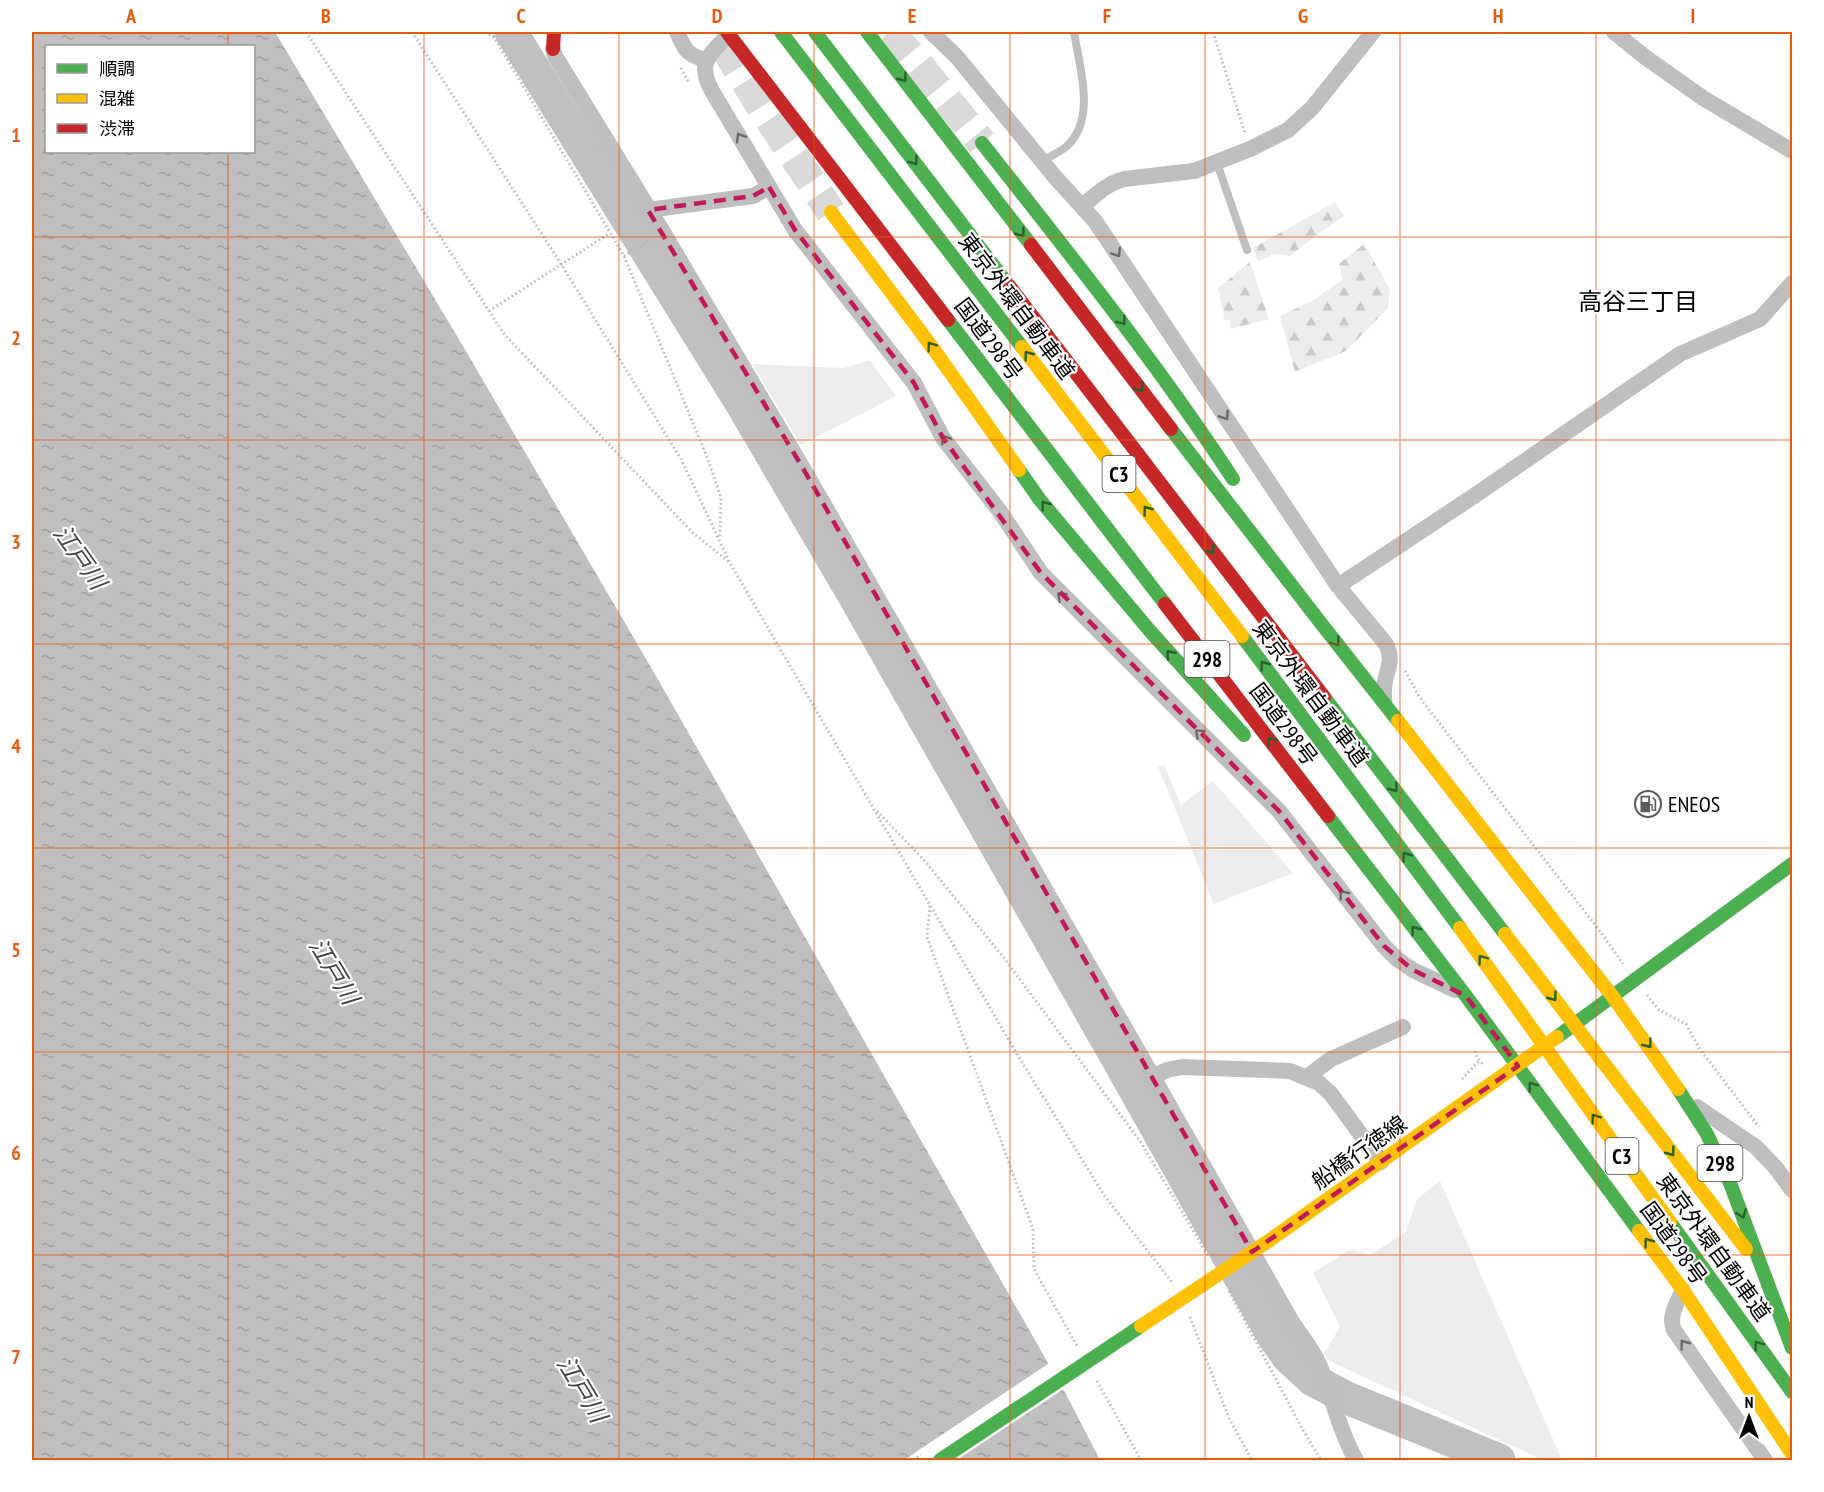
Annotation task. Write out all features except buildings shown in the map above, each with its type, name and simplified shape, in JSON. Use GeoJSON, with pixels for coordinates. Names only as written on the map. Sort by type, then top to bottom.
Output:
{"type":"FeatureCollection","features":[{"type":"Feature","properties":{"kind":"main road"},"geometry":{"type":"LineString","coordinates":[[553,49],[554,32]]}},
{"type":"Feature","properties":{"kind":"main road","name":"東京外環自動車道"},"geometry":{"type":"LineString","coordinates":[[781,32],[1221,608],[1453,919],[1792,1392]]}},
{"type":"Feature","properties":{"kind":"main road","name":"東京外環自動車道"},"geometry":{"type":"LineString","coordinates":[[815,32],[1792,1308]]}},
{"type":"Feature","properties":{"kind":"main road","name":"298"},"geometry":{"type":"LineString","coordinates":[[867,32],[1320,622],[1613,997],[1665,1068],[1707,1134],[1730,1183],[1792,1348]]}},
{"type":"Feature","properties":{"kind":"main road","name":"国道298号"},"geometry":{"type":"LineString","coordinates":[[728,33],[1466,996],[1683,1290],[1792,1454]]}},
{"type":"Feature","properties":{"kind":"main road"},"geometry":{"type":"LineString","coordinates":[[982,143],[1136,339],[1185,407],[1239,489]]}},
{"type":"Feature","properties":{"kind":"main road"},"geometry":{"type":"LineString","coordinates":[[831,212],[1040,500],[1150,632],[1259,751],[1341,833]]}},
{"type":"Feature","properties":{"kind":"main road"},"geometry":{"type":"LineString","coordinates":[[1258,518],[1320,622]]}},
{"type":"Feature","properties":{"kind":"main road","name":"船橋行徳線"},"geometry":{"type":"LineString","coordinates":[[940,1461],[1267,1242],[1518,1066],[1792,864]]}},
{"type":"Feature","properties":{"kind":"street"},"geometry":{"type":"LineString","coordinates":[[677,32],[693,57],[706,60]]}},
{"type":"Feature","properties":{"kind":"street"},"geometry":{"type":"LineString","coordinates":[[931,32],[963,63],[1104,232],[1148,302],[1338,586],[1386,644],[1391,661],[1384,685],[1384,702]]}},
{"type":"Feature","properties":{"kind":"street"},"geometry":{"type":"LineString","coordinates":[[1082,206],[1103,189],[1124,179],[1185,173],[1217,163],[1288,130],[1312,108],[1373,32]]}},
{"type":"Feature","properties":{"kind":"street"},"geometry":{"type":"LineString","coordinates":[[1614,32],[1703,98],[1792,151]]}},
{"type":"Feature","properties":{"kind":"street"},"geometry":{"type":"LineString","coordinates":[[728,33],[706,60],[704,69],[706,79],[795,230],[914,383],[943,438],[1001,513],[1048,582],[1279,811],[1384,946],[1413,970],[1466,996]]}},
{"type":"Feature","properties":{"kind":"street"},"geometry":{"type":"LineString","coordinates":[[553,49],[555,56],[663,232],[804,470],[1292,1322],[1314,1355],[1321,1368],[1340,1429],[1356,1461]]}},
{"type":"Feature","properties":{"kind":"street"},"geometry":{"type":"LineString","coordinates":[[648,210],[753,196],[770,187]]}},
{"type":"Feature","properties":{"kind":"street"},"geometry":{"type":"LineString","coordinates":[[1338,586],[1474,496],[1680,354],[1760,319],[1792,283]]}},
{"type":"Feature","properties":{"kind":"street"},"geometry":{"type":"LineString","coordinates":[[1307,1077],[1331,1059],[1403,1027]]}},
{"type":"Feature","properties":{"kind":"street"},"geometry":{"type":"LineString","coordinates":[[1153,1077],[1167,1070],[1182,1067],[1290,1071],[1307,1077],[1319,1083],[1331,1094],[1381,1162]]}},
{"type":"Feature","properties":{"kind":"street"},"geometry":{"type":"LineString","coordinates":[[1684,1097],[1756,1147],[1776,1168],[1792,1190]]}},
{"type":"Feature","properties":{"kind":"street"},"geometry":{"type":"LineString","coordinates":[[1683,1290],[1672,1316],[1671,1323],[1674,1330],[1766,1461]]}},
{"type":"Feature","properties":{"kind":"lane"},"geometry":{"type":"LineString","coordinates":[[1043,161],[1067,145],[1077,133],[1082,119],[1083,86],[1074,32]]}},
{"type":"Feature","properties":{"kind":"lane"},"geometry":{"type":"LineString","coordinates":[[1217,163],[1247,250]]}},
{"type":"Feature","properties":{"kind":"path"},"geometry":{"type":"LineString","coordinates":[[306,32],[504,334],[685,524],[730,563]]}},
{"type":"Feature","properties":{"kind":"path"},"geometry":{"type":"LineString","coordinates":[[412,32],[561,264],[681,459],[730,563],[1020,1059],[1104,1195],[1162,1268],[1182,1299],[1229,1419],[1252,1461]]}},
{"type":"Feature","properties":{"kind":"path"},"geometry":{"type":"LineString","coordinates":[[485,32],[494,37]]}},
{"type":"Feature","properties":{"kind":"path"},"geometry":{"type":"LineString","coordinates":[[491,32],[624,256],[707,457],[721,497],[720,539]]}},
{"type":"Feature","properties":{"kind":"path"},"geometry":{"type":"LineString","coordinates":[[494,37],[503,32]]}},
{"type":"Feature","properties":{"kind":"path"},"geometry":{"type":"LineString","coordinates":[[1213,32],[1250,149]]}},
{"type":"Feature","properties":{"kind":"path"},"geometry":{"type":"LineString","coordinates":[[489,311],[610,233]]}},
{"type":"Feature","properties":{"kind":"path"},"geometry":{"type":"LineString","coordinates":[[624,256],[653,239]]}},
{"type":"Feature","properties":{"kind":"path"},"geometry":{"type":"LineString","coordinates":[[874,807],[924,860],[1004,958],[1135,1134],[1212,1262]]}},
{"type":"Feature","properties":{"kind":"path"},"geometry":{"type":"LineString","coordinates":[[930,904],[927,937],[1033,1228]]}},
{"type":"Feature","properties":{"kind":"path"},"geometry":{"type":"LineString","coordinates":[[1614,953],[1622,963]]}},
{"type":"Feature","properties":{"kind":"path"},"geometry":{"type":"LineString","coordinates":[[1648,996],[1659,1010],[1686,1024],[1699,1048],[1764,1133]]}},
{"type":"Feature","properties":{"kind":"path"},"geometry":{"type":"LineString","coordinates":[[1476,1055],[1484,1066]]}},
{"type":"Feature","properties":{"kind":"path"},"geometry":{"type":"LineString","coordinates":[[1228,1290],[1321,1461]]}},
{"type":"Feature","properties":{"kind":"highlighted area"},"geometry":{"type":"Polygon","coordinates":[[[769,187],[795,230],[914,383],[943,438],[1041,573],[1279,811],[1384,946],[1413,970],[1466,996],[1518,1066],[1252,1252],[804,470],[648,210],[753,196],[769,187]]]}},
{"type":"Feature","properties":{"kind":"green space"},"geometry":{"type":"Polygon","coordinates":[[[1335,202],[1344,216],[1290,256],[1273,254],[1258,262],[1253,248],[1335,202]]]}},
{"type":"Feature","properties":{"kind":"green space"},"geometry":{"type":"Polygon","coordinates":[[[1364,244],[1390,289],[1388,308],[1346,351],[1295,372],[1280,316],[1312,301],[1342,280],[1339,264],[1364,244]]]}},
{"type":"Feature","properties":{"kind":"green space"},"geometry":{"type":"Polygon","coordinates":[[[1250,262],[1269,319],[1231,329],[1229,320],[1225,321],[1218,288],[1250,262]]]}},
{"type":"Feature","properties":{"kind":"green space"},"geometry":{"type":"Polygon","coordinates":[[[870,360],[896,396],[801,445],[752,364],[844,368],[870,360]]]}},
{"type":"Feature","properties":{"kind":"green space"},"geometry":{"type":"Polygon","coordinates":[[[1164,765],[1181,805],[1213,781],[1293,873],[1214,904],[1158,767],[1164,765]]]}},
{"type":"Feature","properties":{"kind":"green space"},"geometry":{"type":"Polygon","coordinates":[[[1440,1181],[1562,1460],[1543,1460],[1327,1360],[1324,1353],[1340,1327],[1313,1273],[1350,1249],[1370,1255],[1406,1232],[1417,1199],[1440,1181]]]}},
{"type":"Feature","properties":{"kind":"water","name":"江戸川"},"geometry":{"type":"Polygon","coordinates":[[[32,32],[275,32],[457,336],[656,676],[1068,1398],[1100,1460],[32,1460],[32,32]]]}},
{"type":"Feature","properties":{"kind":"pier"},"geometry":{"type":"Polygon","coordinates":[[[1051,1362],[1065,1388],[957,1460],[904,1460],[1051,1362]]]}},
{"type":"Feature","properties":{"kind":"waterway"},"geometry":{"type":"LineString","coordinates":[[511,32],[740,401],[856,599],[1273,1336],[1288,1357],[1313,1380],[1347,1398],[1499,1460]]}},
{"type":"Feature","properties":{"kind":"tunnel"},"geometry":{"type":"LineString","coordinates":[[889,32],[909,53],[982,143]]}},
{"type":"Feature","properties":{"kind":"tunnel"},"geometry":{"type":"LineString","coordinates":[[722,43],[831,212]]}},
{"type":"Feature","properties":{"kind":"traffic: fast"},"geometry":{"type":"LineString","coordinates":[[781,32],[1022,347]]}},
{"type":"Feature","properties":{"kind":"traffic: fast"},"geometry":{"type":"LineString","coordinates":[[815,32],[1010,287]]}},
{"type":"Feature","properties":{"kind":"traffic: fast"},"geometry":{"type":"LineString","coordinates":[[867,32],[1031,245]]}},
{"type":"Feature","properties":{"kind":"traffic: fast"},"geometry":{"type":"LineString","coordinates":[[982,143],[1143,350],[1233,479]]}},
{"type":"Feature","properties":{"kind":"traffic: fast"},"geometry":{"type":"LineString","coordinates":[[948,320],[1165,604]]}},
{"type":"Feature","properties":{"kind":"traffic: fast"},"geometry":{"type":"LineString","coordinates":[[1171,429],[1398,721]]}},
{"type":"Feature","properties":{"kind":"traffic: fast"},"geometry":{"type":"LineString","coordinates":[[1019,470],[1040,500],[1150,631],[1244,735]]}},
{"type":"Feature","properties":{"kind":"traffic: fast"},"geometry":{"type":"LineString","coordinates":[[1242,636],[1460,928]]}},
{"type":"Feature","properties":{"kind":"traffic: fast"},"geometry":{"type":"LineString","coordinates":[[1324,697],[1505,934]]}},
{"type":"Feature","properties":{"kind":"traffic: fast"},"geometry":{"type":"LineString","coordinates":[[1328,816],[1466,996],[1639,1231]]}},
{"type":"Feature","properties":{"kind":"traffic: fast"},"geometry":{"type":"LineString","coordinates":[[1557,1037],[1792,864]]}},
{"type":"Feature","properties":{"kind":"traffic: fast"},"geometry":{"type":"LineString","coordinates":[[1678,1089],[1707,1134],[1730,1183],[1792,1348]]}},
{"type":"Feature","properties":{"kind":"traffic: fast"},"geometry":{"type":"LineString","coordinates":[[1670,1222],[1792,1392]]}},
{"type":"Feature","properties":{"kind":"traffic: fast"},"geometry":{"type":"LineString","coordinates":[[940,1460],[1141,1326]]}},
{"type":"Feature","properties":{"kind":"traffic: slow"},"geometry":{"type":"LineString","coordinates":[[831,212],[935,351],[1019,470]]}},
{"type":"Feature","properties":{"kind":"traffic: slow"},"geometry":{"type":"LineString","coordinates":[[1022,347],[1242,636]]}},
{"type":"Feature","properties":{"kind":"traffic: slow"},"geometry":{"type":"LineString","coordinates":[[1398,721],[1613,997],[1678,1089]]}},
{"type":"Feature","properties":{"kind":"traffic: slow"},"geometry":{"type":"LineString","coordinates":[[1460,928],[1670,1222]]}},
{"type":"Feature","properties":{"kind":"traffic: slow"},"geometry":{"type":"LineString","coordinates":[[1505,934],[1746,1249]]}},
{"type":"Feature","properties":{"kind":"traffic: slow"},"geometry":{"type":"LineString","coordinates":[[1141,1326],[1267,1242],[1557,1037]]}},
{"type":"Feature","properties":{"kind":"traffic: slow"},"geometry":{"type":"LineString","coordinates":[[1639,1231],[1683,1290],[1792,1454]]}},
{"type":"Feature","properties":{"kind":"traffic: jam"},"geometry":{"type":"LineString","coordinates":[[553,49],[554,32]]}},
{"type":"Feature","properties":{"kind":"traffic: jam"},"geometry":{"type":"LineString","coordinates":[[727,32],[948,320]]}},
{"type":"Feature","properties":{"kind":"traffic: jam"},"geometry":{"type":"LineString","coordinates":[[1031,245],[1171,429]]}},
{"type":"Feature","properties":{"kind":"traffic: jam"},"geometry":{"type":"LineString","coordinates":[[1010,287],[1324,697]]}},
{"type":"Feature","properties":{"kind":"traffic: jam"},"geometry":{"type":"LineString","coordinates":[[1165,604],[1328,816]]}},
{"type":"Feature","properties":{"kind":"place","name":"ENEOS"},"geometry":{"type":"Point","coordinates":[1648,804]}},
{"type":"Feature","properties":{"kind":"district","name":"高谷三丁目"},"geometry":{"type":"Point","coordinates":[1638,301]}}]}
